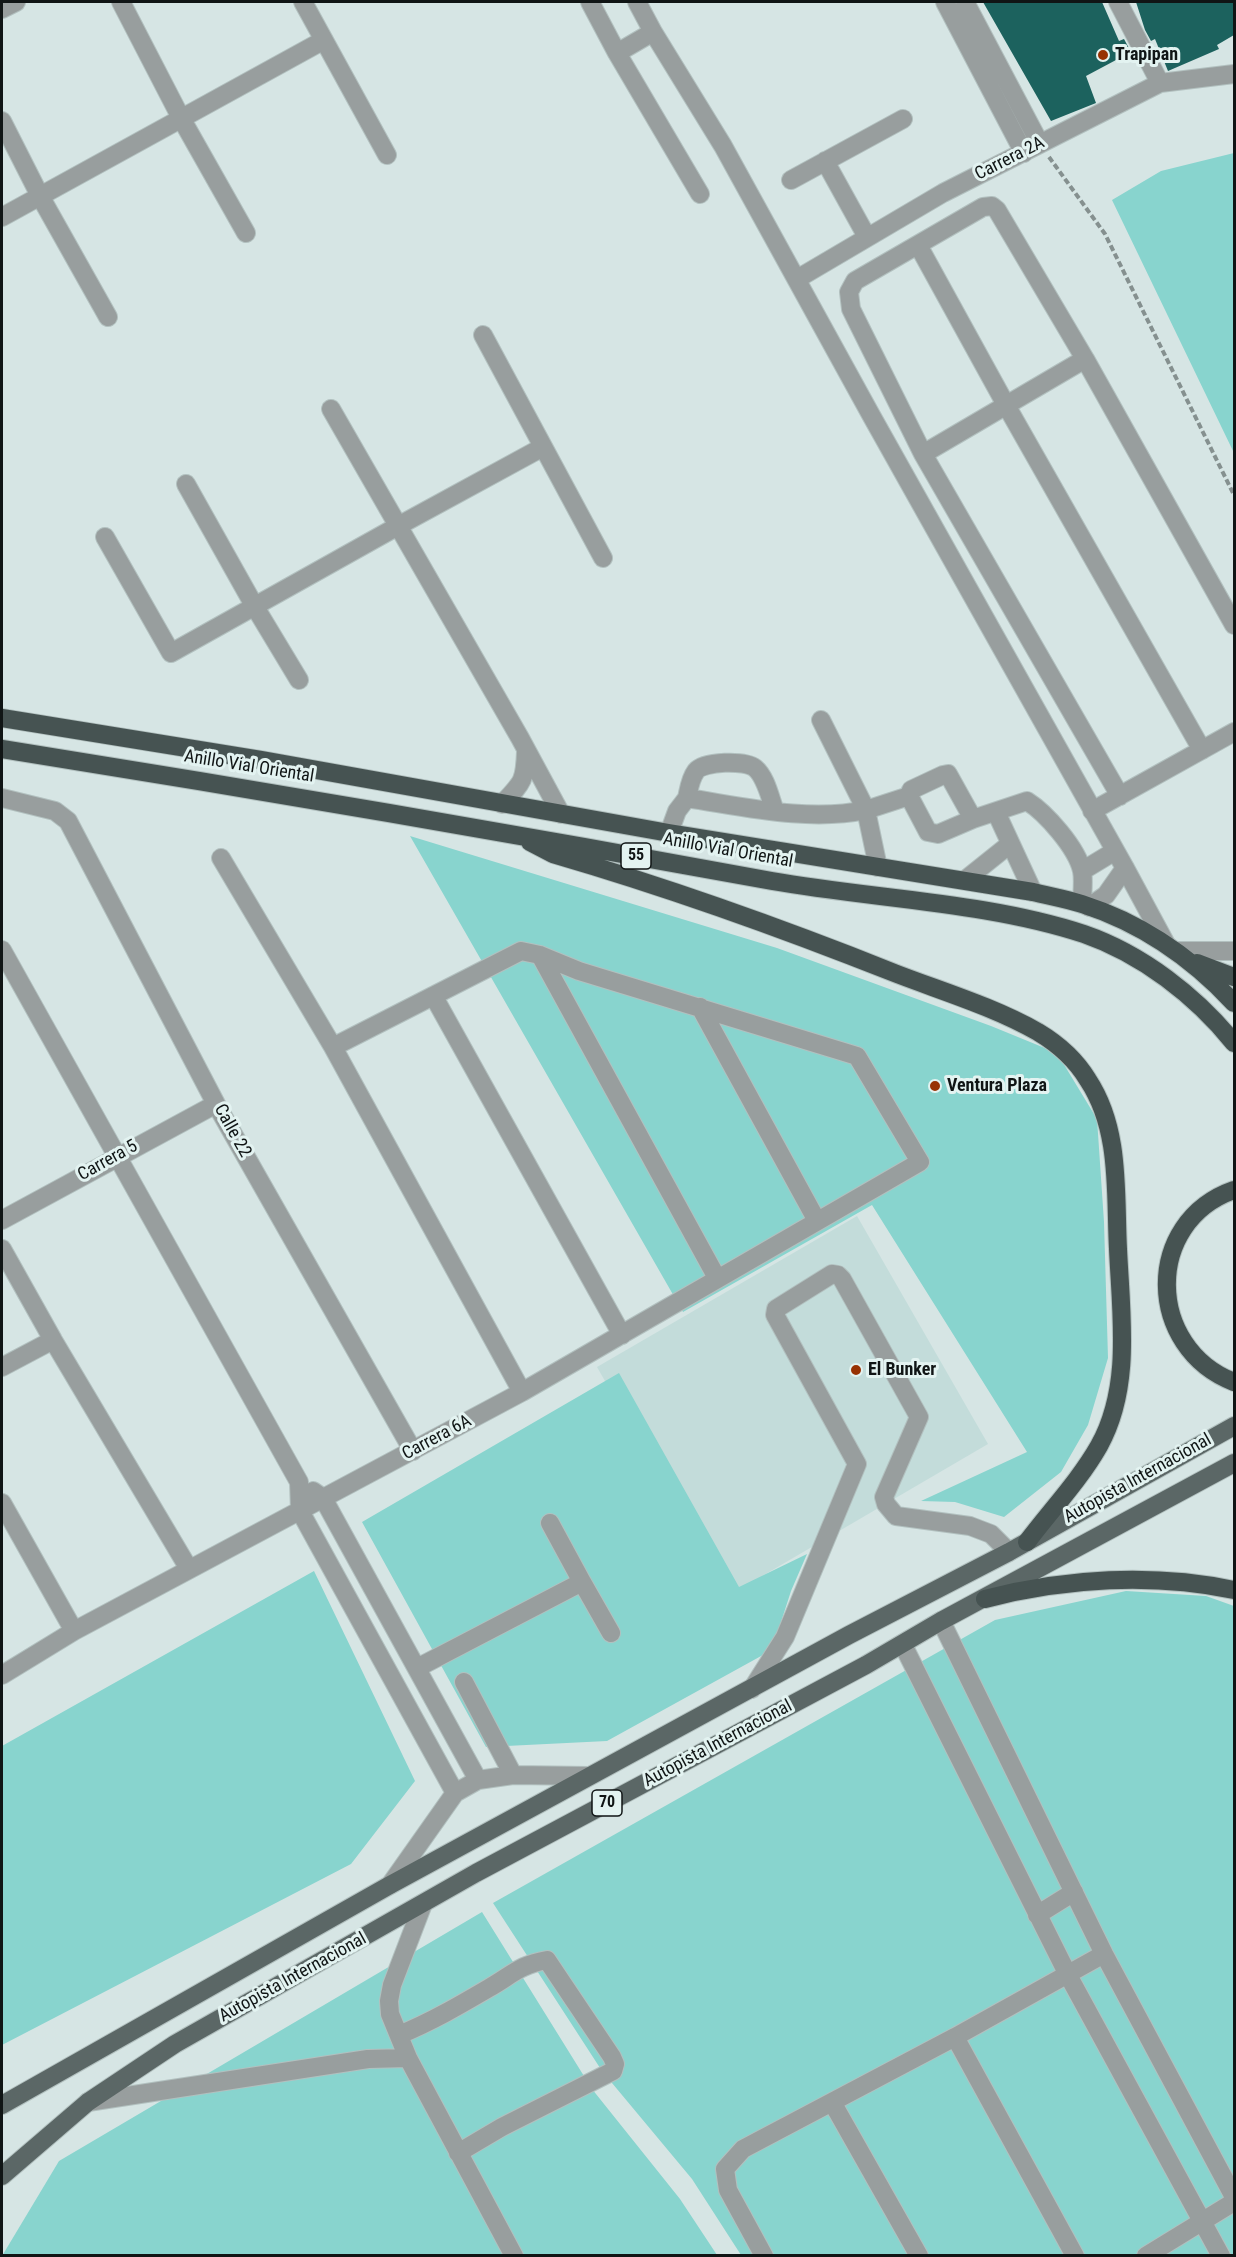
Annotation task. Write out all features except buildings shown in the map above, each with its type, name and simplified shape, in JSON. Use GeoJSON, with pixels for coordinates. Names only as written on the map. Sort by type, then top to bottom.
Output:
{"type":"FeatureCollection","features":[{"type":"Feature","properties":{"kind":"highway","name":"Anillo Vial Oriental"},"geometry":{"type":"LineString","coordinates":[[2,718],[261,760],[669,833],[1033,892],[1085,905],[1135,927],[1177,951],[1234,1003]]}},
{"type":"Feature","properties":{"kind":"highway","name":"Anillo Vial Oriental"},"geometry":{"type":"LineString","coordinates":[[2,749],[255,789],[790,884],[955,906],[1049,924],[1071,930],[1118,949],[1161,975],[1201,1008],[1234,1043]]}},
{"type":"Feature","properties":{"kind":"highway"},"geometry":{"type":"LineString","coordinates":[[518,835],[553,854],[792,932],[1003,1015],[1046,1037],[1077,1065],[1098,1097],[1113,1146],[1122,1331],[1119,1387],[1115,1407],[1099,1446],[1087,1466],[1027,1542]]}},
{"type":"Feature","properties":{"kind":"highway"},"geometry":{"type":"LineString","coordinates":[[1177,951],[1234,977]]}},
{"type":"Feature","properties":{"kind":"highway"},"geometry":{"type":"LineString","coordinates":[[1234,1190],[1202,1209],[1182,1232],[1170,1259],[1166,1289],[1172,1319],[1185,1346],[1206,1367],[1234,1382]]}},
{"type":"Feature","properties":{"kind":"highway"},"geometry":{"type":"LineString","coordinates":[[985,1599],[1018,1590],[1099,1582],[1158,1581],[1234,1590]]}},
{"type":"Feature","properties":{"kind":"main road","name":"Autopista Internacional"},"geometry":{"type":"LineString","coordinates":[[2,2105],[390,1885],[849,1635],[1009,1552],[1234,1426]]}},
{"type":"Feature","properties":{"kind":"main road","name":"Autopista Internacional"},"geometry":{"type":"LineString","coordinates":[[2,2176],[88,2102],[175,2044],[476,1873],[903,1645],[941,1621],[1234,1463]]}},
{"type":"Feature","properties":{"kind":"street"},"geometry":{"type":"LineString","coordinates":[[2,9],[16,2]]}},
{"type":"Feature","properties":{"kind":"street"},"geometry":{"type":"LineString","coordinates":[[121,2],[181,118],[246,233]]}},
{"type":"Feature","properties":{"kind":"street"},"geometry":{"type":"LineString","coordinates":[[303,2],[387,155]]}},
{"type":"Feature","properties":{"kind":"street"},"geometry":{"type":"LineString","coordinates":[[590,2],[617,53],[700,194]]}},
{"type":"Feature","properties":{"kind":"street"},"geometry":{"type":"LineString","coordinates":[[637,2],[723,146],[1092,811],[1177,951],[1234,951]]}},
{"type":"Feature","properties":{"kind":"street"},"geometry":{"type":"LineString","coordinates":[[945,2],[1024,153]]}},
{"type":"Feature","properties":{"kind":"street"},"geometry":{"type":"LineString","coordinates":[[965,2],[1040,144]]}},
{"type":"Feature","properties":{"kind":"street"},"geometry":{"type":"LineString","coordinates":[[1118,2],[1160,83]]}},
{"type":"Feature","properties":{"kind":"street"},"geometry":{"type":"LineString","coordinates":[[617,53],[653,32]]}},
{"type":"Feature","properties":{"kind":"street"},"geometry":{"type":"LineString","coordinates":[[2,217],[324,40]]}},
{"type":"Feature","properties":{"kind":"street","name":"Carrera 2A"},"geometry":{"type":"LineString","coordinates":[[797,279],[943,193],[1160,83],[1234,74]]}},
{"type":"Feature","properties":{"kind":"street"},"geometry":{"type":"LineString","coordinates":[[791,180],[903,118]]}},
{"type":"Feature","properties":{"kind":"street"},"geometry":{"type":"LineString","coordinates":[[2,121],[40,196],[108,317]]}},
{"type":"Feature","properties":{"kind":"street"},"geometry":{"type":"LineString","coordinates":[[825,161],[867,237]]}},
{"type":"Feature","properties":{"kind":"street"},"geometry":{"type":"LineString","coordinates":[[1120,796],[922,454],[851,309],[849,292],[855,281],[983,207],[992,206],[997,210],[1085,359],[1234,625]]}},
{"type":"Feature","properties":{"kind":"street"},"geometry":{"type":"LineString","coordinates":[[918,245],[1202,750]]}},
{"type":"Feature","properties":{"kind":"street"},"geometry":{"type":"LineString","coordinates":[[483,334],[603,558]]}},
{"type":"Feature","properties":{"kind":"street"},"geometry":{"type":"LineString","coordinates":[[922,454],[1085,359]]}},
{"type":"Feature","properties":{"kind":"street"},"geometry":{"type":"LineString","coordinates":[[331,409],[561,814]]}},
{"type":"Feature","properties":{"kind":"street"},"geometry":{"type":"LineString","coordinates":[[105,537],[171,653],[543,447]]}},
{"type":"Feature","properties":{"kind":"street"},"geometry":{"type":"LineString","coordinates":[[186,484],[255,608],[299,680]]}},
{"type":"Feature","properties":{"kind":"street"},"geometry":{"type":"LineString","coordinates":[[821,720],[866,810],[878,867]]}},
{"type":"Feature","properties":{"kind":"street"},"geometry":{"type":"LineString","coordinates":[[1092,811],[1234,732]]}},
{"type":"Feature","properties":{"kind":"street"},"geometry":{"type":"LineString","coordinates":[[502,804],[521,785],[525,775],[526,749]]}},
{"type":"Feature","properties":{"kind":"street"},"geometry":{"type":"LineString","coordinates":[[669,833],[677,811],[687,798],[691,781],[697,770],[706,764],[747,764],[761,775],[775,811]]}},
{"type":"Feature","properties":{"kind":"street"},"geometry":{"type":"LineString","coordinates":[[973,819],[948,774],[911,790],[909,796],[928,832],[938,834],[973,819],[1027,801],[1042,811],[1072,850],[1082,871],[1085,905],[1106,895],[1125,868]]}},
{"type":"Feature","properties":{"kind":"street"},"geometry":{"type":"LineString","coordinates":[[687,798],[775,811],[840,815],[866,810],[909,796]]}},
{"type":"Feature","properties":{"kind":"street","name":"Calle 22"},"geometry":{"type":"LineString","coordinates":[[2,798],[55,811],[68,820],[216,1104],[413,1451]]}},
{"type":"Feature","properties":{"kind":"street"},"geometry":{"type":"LineString","coordinates":[[996,812],[1033,892]]}},
{"type":"Feature","properties":{"kind":"street"},"geometry":{"type":"LineString","coordinates":[[965,880],[1010,844]]}},
{"type":"Feature","properties":{"kind":"street"},"geometry":{"type":"LineString","coordinates":[[1082,871],[1115,851]]}},
{"type":"Feature","properties":{"kind":"street"},"geometry":{"type":"LineString","coordinates":[[221,858],[333,1047],[522,1392]]}},
{"type":"Feature","properties":{"kind":"street"},"geometry":{"type":"LineString","coordinates":[[2,950],[299,1482],[300,1511],[455,1793]]}},
{"type":"Feature","properties":{"kind":"street"},"geometry":{"type":"LineString","coordinates":[[333,1047],[521,951],[540,955],[579,971],[700,1007],[817,1221]]}},
{"type":"Feature","properties":{"kind":"street"},"geometry":{"type":"LineString","coordinates":[[540,955],[717,1278]]}},
{"type":"Feature","properties":{"kind":"street"},"geometry":{"type":"LineString","coordinates":[[434,997],[622,1335]]}},
{"type":"Feature","properties":{"kind":"street","name":"Carrera 6A"},"geometry":{"type":"LineString","coordinates":[[2,1675],[74,1631],[522,1392],[920,1162],[857,1056],[700,1007]]}},
{"type":"Feature","properties":{"kind":"street","name":"Carrera 5"},"geometry":{"type":"LineString","coordinates":[[2,1221],[216,1104]]}},
{"type":"Feature","properties":{"kind":"street"},"geometry":{"type":"LineString","coordinates":[[2,1249],[52,1340],[189,1569]]}},
{"type":"Feature","properties":{"kind":"street"},"geometry":{"type":"LineString","coordinates":[[752,1689],[785,1637],[857,1464],[856,1458],[775,1320],[776,1309],[832,1274],[842,1279],[919,1417],[885,1497],[885,1504],[896,1516],[970,1526],[992,1534],[1009,1552]]}},
{"type":"Feature","properties":{"kind":"street"},"geometry":{"type":"LineString","coordinates":[[2,1366],[52,1340]]}},
{"type":"Feature","properties":{"kind":"street"},"geometry":{"type":"LineString","coordinates":[[299,1482],[323,1498],[478,1780]]}},
{"type":"Feature","properties":{"kind":"street"},"geometry":{"type":"LineString","coordinates":[[2,1503],[74,1631]]}},
{"type":"Feature","properties":{"kind":"street"},"geometry":{"type":"LineString","coordinates":[[549,1523],[610,1633]]}},
{"type":"Feature","properties":{"kind":"street"},"geometry":{"type":"LineString","coordinates":[[417,1668],[582,1582]]}},
{"type":"Feature","properties":{"kind":"street"},"geometry":{"type":"LineString","coordinates":[[941,1621],[1104,1954],[1234,2197]]}},
{"type":"Feature","properties":{"kind":"street"},"geometry":{"type":"LineString","coordinates":[[903,1645],[1068,1975],[1221,2256]]}},
{"type":"Feature","properties":{"kind":"street"},"geometry":{"type":"LineString","coordinates":[[464,1682],[513,1776]]}},
{"type":"Feature","properties":{"kind":"street"},"geometry":{"type":"LineString","coordinates":[[390,1885],[455,1793],[478,1780],[513,1776],[589,1776]]}},
{"type":"Feature","properties":{"kind":"street"},"geometry":{"type":"LineString","coordinates":[[1037,1915],[1074,1892]]}},
{"type":"Feature","properties":{"kind":"street"},"geometry":{"type":"LineString","coordinates":[[423,1904],[389,2001],[390,2014],[408,2058],[514,2256]]}},
{"type":"Feature","properties":{"kind":"street"},"geometry":{"type":"LineString","coordinates":[[765,2256],[728,2190],[725,2169],[743,2149],[955,2037],[1104,1954]]}},
{"type":"Feature","properties":{"kind":"street"},"geometry":{"type":"LineString","coordinates":[[399,2035],[442,2015],[526,1964],[547,1960],[612,2057],[615,2064],[613,2071],[502,2127],[458,2153]]}},
{"type":"Feature","properties":{"kind":"street"},"geometry":{"type":"LineString","coordinates":[[955,2037],[1075,2256]]}},
{"type":"Feature","properties":{"kind":"street"},"geometry":{"type":"LineString","coordinates":[[88,2102],[368,2059],[408,2058]]}},
{"type":"Feature","properties":{"kind":"street"},"geometry":{"type":"LineString","coordinates":[[832,2102],[919,2256]]}},
{"type":"Feature","properties":{"kind":"street"},"geometry":{"type":"LineString","coordinates":[[1146,2256],[1234,2202]]}},
{"type":"Feature","properties":{"kind":"path"},"geometry":{"type":"LineString","coordinates":[[1040,144],[1105,234],[1234,495]]}},
{"type":"Feature","properties":{"kind":"shaded area"},"geometry":{"type":"Polygon","coordinates":[[[1234,153],[1234,453],[1112,200],[1161,171],[1234,153]]]}},
{"type":"Feature","properties":{"kind":"shaded area"},"geometry":{"type":"Polygon","coordinates":[[[410,836],[777,948],[991,1026],[1057,1053],[1097,1119],[1104,1222],[1108,1358],[1088,1425],[1061,1472],[1004,1517],[955,1502],[921,1501],[1027,1452],[872,1205],[683,1312],[410,836]]]}},
{"type":"Feature","properties":{"kind":"shaded area"},"geometry":{"type":"Polygon","coordinates":[[[857,1216],[988,1444],[728,1596],[597,1367],[857,1216]]]}},
{"type":"Feature","properties":{"kind":"shaded area"},"geometry":{"type":"Polygon","coordinates":[[[619,1373],[739,1587],[807,1554],[791,1591],[772,1650],[607,1741],[486,1747],[362,1522],[619,1373]]]}},
{"type":"Feature","properties":{"kind":"shaded area"},"geometry":{"type":"Polygon","coordinates":[[[314,1571],[415,1781],[351,1864],[2,2045],[2,1746],[314,1571]]]}},
{"type":"Feature","properties":{"kind":"shaded area"},"geometry":{"type":"Polygon","coordinates":[[[1126,1591],[1206,1596],[1234,1606],[1234,2255],[741,2255],[692,2179],[602,2071],[493,1903],[995,1620],[1126,1591]]]}},
{"type":"Feature","properties":{"kind":"shaded area"},"geometry":{"type":"Polygon","coordinates":[[[482,1912],[592,2089],[680,2199],[717,2255],[2,2256],[59,2161],[482,1912]]]}},
{"type":"Feature","properties":{"kind":"place","name":"Trapipan"},"geometry":{"type":"Point","coordinates":[1103,55]}},
{"type":"Feature","properties":{"kind":"place","name":"Ventura Plaza"},"geometry":{"type":"Point","coordinates":[935,1086]}},
{"type":"Feature","properties":{"kind":"place","name":"El Bunker"},"geometry":{"type":"Point","coordinates":[856,1370]}}]}
